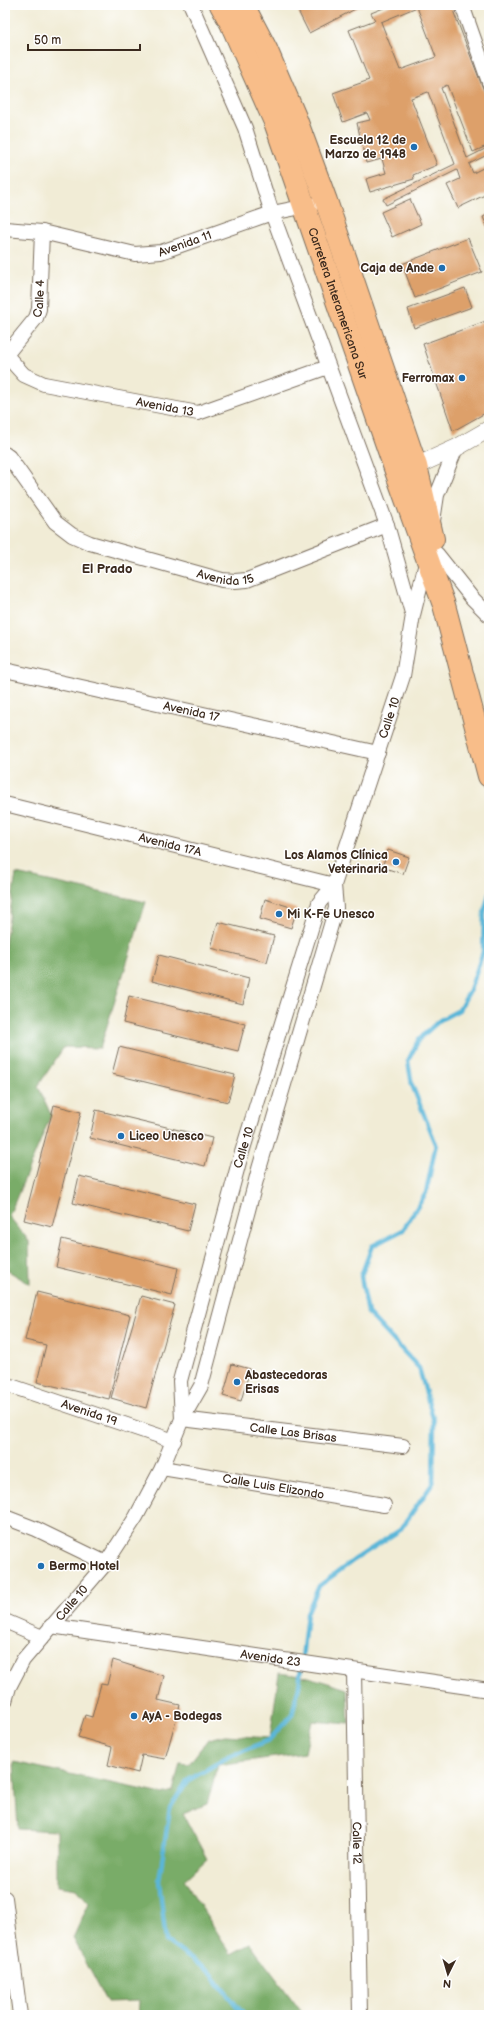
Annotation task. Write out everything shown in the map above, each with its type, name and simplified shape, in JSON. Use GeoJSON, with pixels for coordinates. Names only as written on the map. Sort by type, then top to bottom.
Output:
{"type":"FeatureCollection","features":[{"type":"Feature","properties":{"kind":"highway","name":"Carretera Interamericana Sur"},"geometry":{"type":"LineString","coordinates":[[221,5],[231,23],[275,122],[397,474],[432,556],[444,605],[486,753],[489,776]]}},
{"type":"Feature","properties":{"kind":"highway","name":"Carretera Interamericana Sur"},"geometry":{"type":"LineString","coordinates":[[243,5],[266,49],[295,117],[326,201],[416,466],[431,533],[432,556]]}},
{"type":"Feature","properties":{"kind":"street"},"geometry":{"type":"LineString","coordinates":[[192,5],[245,128],[272,213],[387,526],[413,615]]}},
{"type":"Feature","properties":{"kind":"street"},"geometry":{"type":"LineString","coordinates":[[466,6],[489,82]]}},
{"type":"Feature","properties":{"kind":"street","name":"Avenida 11"},"geometry":{"type":"LineString","coordinates":[[5,229],[42,232],[135,254],[149,255],[272,213],[326,201]]}},
{"type":"Feature","properties":{"kind":"street","name":"Calle 4"},"geometry":{"type":"LineString","coordinates":[[6,355],[36,318],[39,309],[42,232]]}},
{"type":"Feature","properties":{"kind":"street","name":"Avenida 13"},"geometry":{"type":"LineString","coordinates":[[6,355],[24,375],[44,384],[198,414],[328,367]]}},
{"type":"Feature","properties":{"kind":"street"},"geometry":{"type":"LineString","coordinates":[[397,474],[456,448],[489,429]]}},
{"type":"Feature","properties":{"kind":"street"},"geometry":{"type":"LineString","coordinates":[[431,533],[437,495],[456,448]]}},
{"type":"Feature","properties":{"kind":"street","name":"Avenida 15"},"geometry":{"type":"LineString","coordinates":[[5,454],[9,457],[55,522],[72,535],[90,543],[222,580],[247,580],[387,526]]}},
{"type":"Feature","properties":{"kind":"street"},"geometry":{"type":"LineString","coordinates":[[432,556],[489,615]]}},
{"type":"Feature","properties":{"kind":"street","name":"Calle 10"},"geometry":{"type":"LineString","coordinates":[[182,1419],[180,1381],[239,1162],[319,903],[334,885],[403,676],[413,615],[432,556]]}},
{"type":"Feature","properties":{"kind":"street","name":"Avenida 17"},"geometry":{"type":"LineString","coordinates":[[5,670],[378,753]]}},
{"type":"Feature","properties":{"kind":"street","name":"Avenida 17A"},"geometry":{"type":"LineString","coordinates":[[5,804],[334,885]]}},
{"type":"Feature","properties":{"kind":"street","name":"Calle 10"},"geometry":{"type":"LineString","coordinates":[[5,1701],[9,1686],[23,1660],[106,1563],[136,1517],[162,1468],[182,1419],[201,1386],[260,1169],[336,908],[334,885]]}},
{"type":"Feature","properties":{"kind":"street","name":"Avenida 19"},"geometry":{"type":"LineString","coordinates":[[5,1384],[174,1441]]}},
{"type":"Feature","properties":{"kind":"street","name":"Calle Las Brisas"},"geometry":{"type":"LineString","coordinates":[[182,1419],[404,1446]]}},
{"type":"Feature","properties":{"kind":"street","name":"Calle Luis Elizondo"},"geometry":{"type":"LineString","coordinates":[[162,1468],[384,1504]]}},
{"type":"Feature","properties":{"kind":"street"},"geometry":{"type":"LineString","coordinates":[[5,1517],[36,1529],[106,1563]]}},
{"type":"Feature","properties":{"kind":"street"},"geometry":{"type":"LineString","coordinates":[[5,1621],[42,1637]]}},
{"type":"Feature","properties":{"kind":"street","name":"Avenida 23"},"geometry":{"type":"LineString","coordinates":[[52,1626],[489,1690]]}},
{"type":"Feature","properties":{"kind":"street","name":"Calle 12"},"geometry":{"type":"LineString","coordinates":[[354,1671],[360,2015]]}},
{"type":"Feature","properties":{"kind":"street"},"geometry":{"type":"LineString","coordinates":[[5,1898],[20,2015]]}},
{"type":"Feature","properties":{"kind":"green space"},"geometry":{"type":"Polygon","coordinates":[[[16,874],[146,902],[100,1048],[64,1047],[38,1086],[51,1115],[9,1216],[29,1241],[30,1284],[5,1269],[5,943],[16,874]]]}},
{"type":"Feature","properties":{"kind":"green space"},"geometry":{"type":"Polygon","coordinates":[[[279,1673],[309,1677],[347,1689],[349,1724],[312,1721],[305,1753],[218,1765],[207,1804],[183,1814],[207,1859],[184,1880],[231,1954],[250,1944],[304,2015],[138,2015],[139,2001],[107,2002],[73,1938],[89,1903],[77,1889],[57,1886],[57,1831],[18,1829],[14,1762],[162,1794],[173,1791],[180,1763],[189,1764],[208,1739],[225,1735],[270,1738],[279,1673]]]}},
{"type":"Feature","properties":{"kind":"building"},"geometry":{"type":"Polygon","coordinates":[[[295,5],[363,5],[309,33],[295,5]]]}},
{"type":"Feature","properties":{"kind":"building"},"geometry":{"type":"Polygon","coordinates":[[[391,5],[451,5],[489,104],[489,145],[473,152],[447,85],[441,88],[467,158],[489,147],[489,154],[469,164],[473,173],[489,165],[489,193],[458,208],[447,185],[460,179],[457,170],[386,205],[383,199],[455,164],[428,92],[411,98],[437,165],[413,175],[414,179],[370,192],[366,179],[386,173],[382,159],[366,163],[357,123],[370,120],[367,113],[343,122],[333,93],[369,80],[349,30],[375,20],[371,13],[391,5]],[[417,7],[381,22],[400,70],[436,57],[417,7]]]}},
{"type":"Feature","properties":{"kind":"building"},"geometry":{"type":"Polygon","coordinates":[[[410,199],[421,224],[392,237],[381,212],[410,199]]]}},
{"type":"Feature","properties":{"kind":"building"},"geometry":{"type":"Polygon","coordinates":[[[489,214],[489,231],[483,217],[489,214]]]}},
{"type":"Feature","properties":{"kind":"building","name":"Caja de Ande"},"geometry":{"type":"Polygon","coordinates":[[[468,238],[482,272],[415,298],[402,264],[468,238]]]}},
{"type":"Feature","properties":{"kind":"building"},"geometry":{"type":"Polygon","coordinates":[[[465,288],[472,307],[414,328],[408,309],[465,288]]]}},
{"type":"Feature","properties":{"kind":"building","name":"Ferromax"},"geometry":{"type":"Polygon","coordinates":[[[486,321],[489,329],[489,411],[453,431],[423,344],[486,321]]]}},
{"type":"Feature","properties":{"kind":"building","name":"Los Alamos Clínica Veterinaria"},"geometry":{"type":"Polygon","coordinates":[[[388,850],[409,857],[403,874],[382,867],[388,850]]]}},
{"type":"Feature","properties":{"kind":"building","name":"Mi K-Fe Unesco"},"geometry":{"type":"Polygon","coordinates":[[[265,899],[297,909],[291,928],[260,919],[265,899]]]}},
{"type":"Feature","properties":{"kind":"building"},"geometry":{"type":"Polygon","coordinates":[[[218,922],[274,936],[267,962],[211,948],[218,922]]]}},
{"type":"Feature","properties":{"kind":"building"},"geometry":{"type":"Polygon","coordinates":[[[159,955],[249,978],[243,1004],[152,981],[159,955]]]}},
{"type":"Feature","properties":{"kind":"building"},"geometry":{"type":"Polygon","coordinates":[[[129,996],[245,1024],[238,1051],[123,1023],[129,996]]]}},
{"type":"Feature","properties":{"kind":"building"},"geometry":{"type":"Polygon","coordinates":[[[119,1047],[235,1075],[228,1102],[112,1074],[119,1047]]]}},
{"type":"Feature","properties":{"kind":"building"},"geometry":{"type":"Polygon","coordinates":[[[54,1105],[81,1112],[52,1227],[24,1220],[54,1105]]]}},
{"type":"Feature","properties":{"kind":"building"},"geometry":{"type":"Polygon","coordinates":[[[96,1110],[212,1138],[205,1166],[90,1138],[96,1110]]]}},
{"type":"Feature","properties":{"kind":"building"},"geometry":{"type":"Polygon","coordinates":[[[79,1176],[195,1204],[188,1231],[73,1203],[79,1176]]]}},
{"type":"Feature","properties":{"kind":"building"},"geometry":{"type":"Polygon","coordinates":[[[62,1239],[178,1268],[172,1295],[56,1267],[62,1239]]]}},
{"type":"Feature","properties":{"kind":"building"},"geometry":{"type":"Polygon","coordinates":[[[37,1292],[130,1315],[109,1399],[37,1382],[46,1345],[25,1340],[37,1292]]]}},
{"type":"Feature","properties":{"kind":"building"},"geometry":{"type":"Polygon","coordinates":[[[141,1296],[175,1305],[146,1408],[111,1398],[141,1296]]]}},
{"type":"Feature","properties":{"kind":"building","name":"Abastecedoras Erisas"},"geometry":{"type":"Polygon","coordinates":[[[232,1364],[250,1369],[241,1401],[223,1396],[232,1364]]]}},
{"type":"Feature","properties":{"kind":"building","name":"AyA - Bodegas"},"geometry":{"type":"Polygon","coordinates":[[[113,1660],[164,1676],[158,1700],[180,1705],[165,1759],[142,1755],[138,1773],[108,1765],[112,1747],[78,1737],[85,1715],[92,1717],[101,1684],[107,1685],[113,1660]]]}},
{"type":"Feature","properties":{"kind":"waterway"},"geometry":{"type":"LineString","coordinates":[[244,2015],[209,1972],[166,1941],[159,1881],[170,1808],[187,1781],[228,1757],[269,1740],[292,1715],[299,1686],[307,1613],[319,1586],[354,1560],[400,1530],[433,1483],[434,1422],[419,1368],[368,1313],[361,1276],[372,1246],[403,1230],[426,1193],[436,1144],[412,1085],[408,1061],[419,1039],[440,1020],[459,1010],[470,990],[483,952],[484,913],[489,894]]}},
{"type":"Feature","properties":{"kind":"place","name":"Escuela 12 de Marzo de 1948"},"geometry":{"type":"Point","coordinates":[414,147]}},
{"type":"Feature","properties":{"kind":"place","name":"Caja de Ande"},"geometry":{"type":"Point","coordinates":[442,268]}},
{"type":"Feature","properties":{"kind":"place","name":"Ferromax"},"geometry":{"type":"Point","coordinates":[462,378]}},
{"type":"Feature","properties":{"kind":"place","name":"Los Alamos Clínica Veterinaria"},"geometry":{"type":"Point","coordinates":[396,862]}},
{"type":"Feature","properties":{"kind":"place","name":"Mi K-Fe Unesco"},"geometry":{"type":"Point","coordinates":[279,914]}},
{"type":"Feature","properties":{"kind":"place","name":"Liceo Unesco"},"geometry":{"type":"Point","coordinates":[121,1136]}},
{"type":"Feature","properties":{"kind":"place","name":"Abastecedoras Erisas"},"geometry":{"type":"Point","coordinates":[237,1382]}},
{"type":"Feature","properties":{"kind":"place","name":"Bermo Hotel"},"geometry":{"type":"Point","coordinates":[41,1566]}},
{"type":"Feature","properties":{"kind":"place","name":"AyA - Bodegas"},"geometry":{"type":"Point","coordinates":[134,1716]}},
{"type":"Feature","properties":{"kind":"district","name":"El Prado"},"geometry":{"type":"Point","coordinates":[107,569]}}]}
